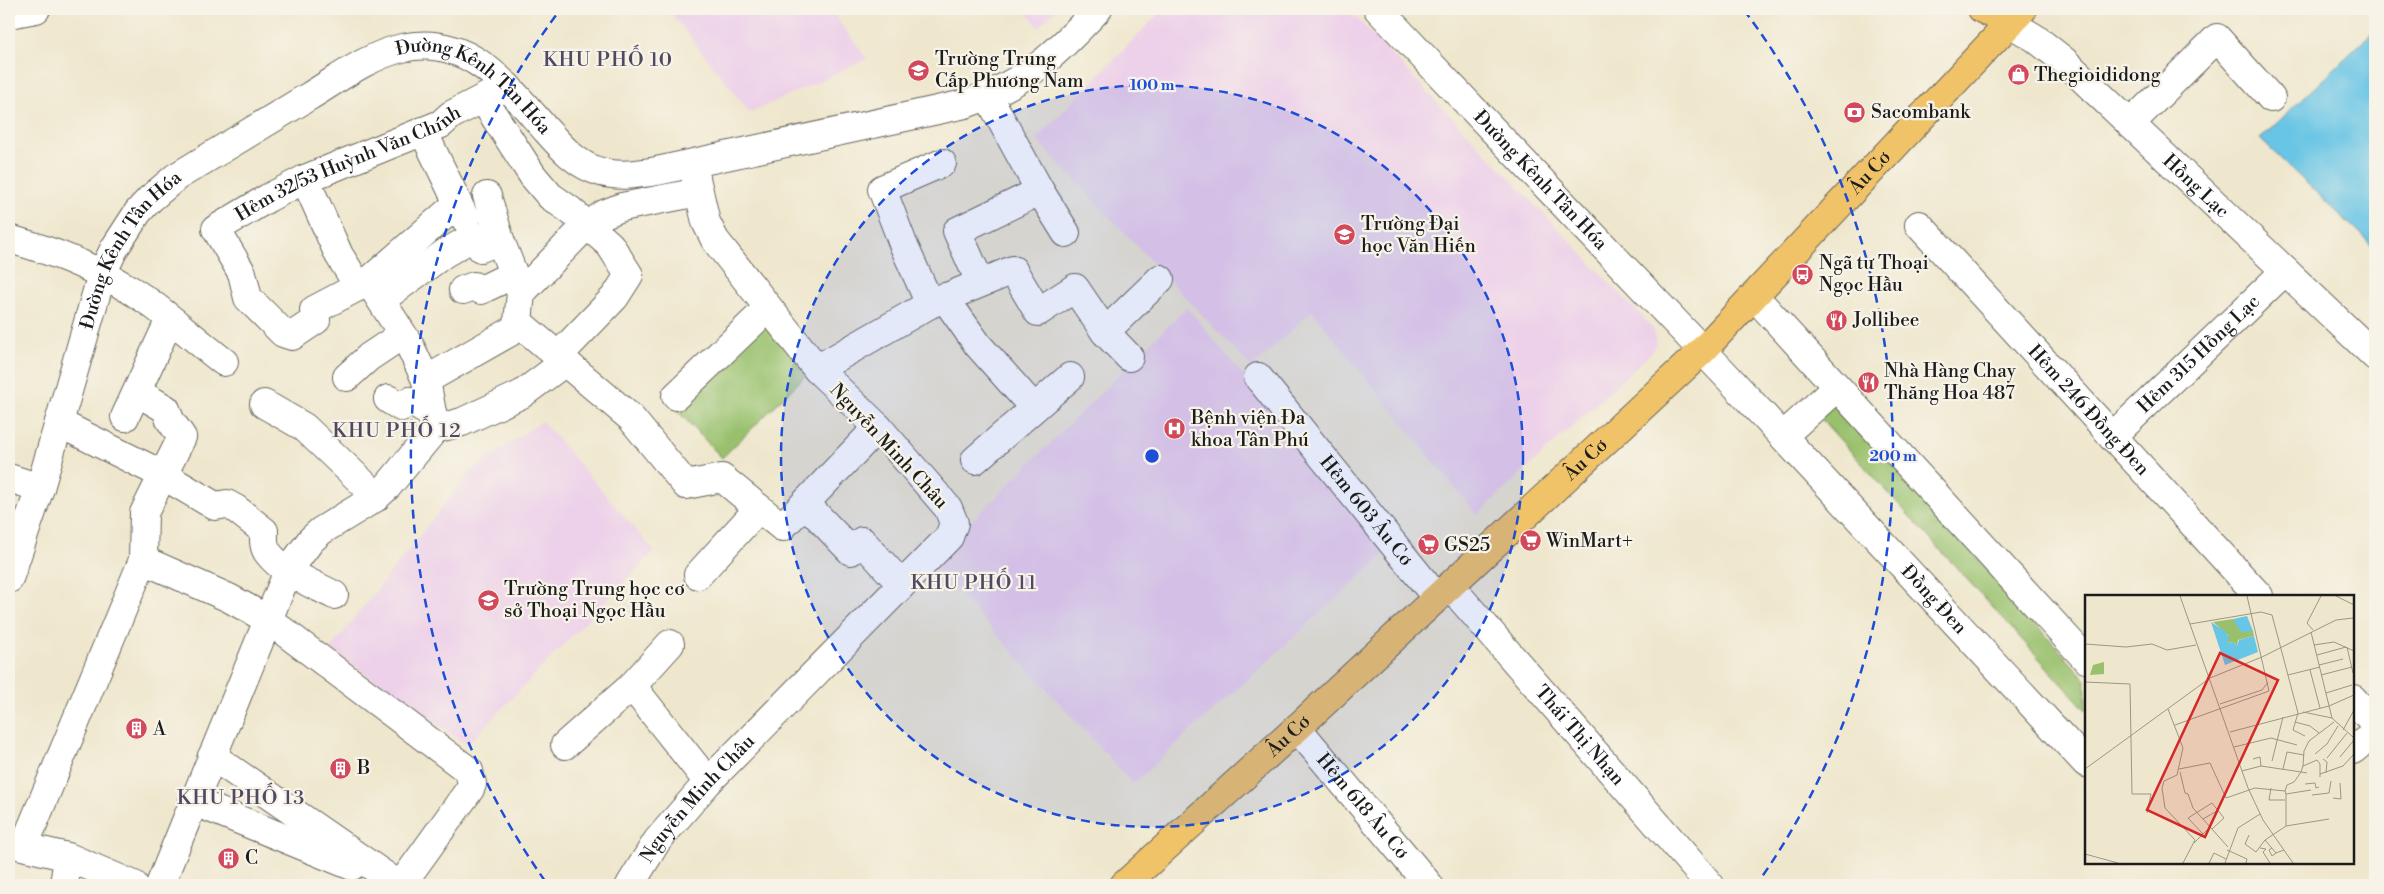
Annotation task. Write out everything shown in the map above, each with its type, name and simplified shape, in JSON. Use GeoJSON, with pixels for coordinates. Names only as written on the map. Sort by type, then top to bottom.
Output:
{"type":"FeatureCollection","features":[{"type":"Feature","properties":{"kind":"main road"},"geometry":{"type":"LineString","coordinates":[[1982,9],[2016,16]]}},
{"type":"Feature","properties":{"kind":"main road","name":"Âu Cơ"},"geometry":{"type":"LineString","coordinates":[[1124,885],[1297,728],[1703,350],[2016,16]]}},
{"type":"Feature","properties":{"kind":"street"},"geometry":{"type":"LineString","coordinates":[[9,14],[36,9]]}},
{"type":"Feature","properties":{"kind":"street","name":"Đường Kênh Tân Hóa"},"geometry":{"type":"LineString","coordinates":[[9,579],[60,423],[102,274],[126,228],[150,198],[162,188],[364,63],[402,48],[421,46],[442,48],[480,62],[507,86],[570,155],[600,172],[628,175],[693,163],[965,104],[988,96],[1004,90],[1032,71],[1070,39],[1098,9]]}},
{"type":"Feature","properties":{"kind":"street","name":"Đường Kênh Tân Hóa"},"geometry":{"type":"LineString","coordinates":[[1378,9],[1703,350]]}},
{"type":"Feature","properties":{"kind":"street","name":"Hồng Lạc"},"geometry":{"type":"LineString","coordinates":[[2016,16],[2375,356]]}},
{"type":"Feature","properties":{"kind":"street"},"geometry":{"type":"LineString","coordinates":[[2130,124],[2217,38],[2270,98]]}},
{"type":"Feature","properties":{"kind":"street","name":"Hẻm 32/53 Huỳnh Văn Chính"},"geometry":{"type":"LineString","coordinates":[[369,289],[314,310],[316,320],[292,336],[283,333],[248,298],[242,273],[216,229],[268,198],[305,179],[441,124],[451,116],[507,86]]}},
{"type":"Feature","properties":{"kind":"street"},"geometry":{"type":"LineString","coordinates":[[988,96],[1040,191],[1066,233]]}},
{"type":"Feature","properties":{"kind":"street","name":"Hẻm 32/53 Huỳnh Văn Chính"},"geometry":{"type":"LineString","coordinates":[[483,99],[545,190],[562,206],[588,224],[610,245],[629,275],[615,297],[562,359]]}},
{"type":"Feature","properties":{"kind":"street"},"geometry":{"type":"LineString","coordinates":[[423,131],[458,204],[487,238],[516,284],[518,322],[512,331],[426,380]]}},
{"type":"Feature","properties":{"kind":"street","name":"Nguyễn Minh Châu"},"geometry":{"type":"LineString","coordinates":[[630,885],[657,841],[708,782],[949,537],[954,523],[953,515],[948,508],[878,427],[818,369],[709,231],[693,163]]}},
{"type":"Feature","properties":{"kind":"street"},"geometry":{"type":"LineString","coordinates":[[942,163],[882,188],[903,244],[937,300],[1034,408]]}},
{"type":"Feature","properties":{"kind":"street"},"geometry":{"type":"LineString","coordinates":[[160,885],[288,571],[311,540],[321,531],[375,498],[387,487],[434,422],[426,380],[402,335],[369,289],[338,255],[305,179]]}},
{"type":"Feature","properties":{"kind":"street"},"geometry":{"type":"LineString","coordinates":[[980,282],[957,231],[1040,191]]}},
{"type":"Feature","properties":{"kind":"street"},"geometry":{"type":"LineString","coordinates":[[463,290],[474,286],[481,290],[516,284],[588,224],[612,210],[699,192]]}},
{"type":"Feature","properties":{"kind":"street"},"geometry":{"type":"LineString","coordinates":[[487,196],[487,238]]}},
{"type":"Feature","properties":{"kind":"street"},"geometry":{"type":"LineString","coordinates":[[369,289],[458,204]]}},
{"type":"Feature","properties":{"kind":"street","name":"Hẻm 246 Đồng Đen"},"geometry":{"type":"LineString","coordinates":[[1919,226],[2257,595]]}},
{"type":"Feature","properties":{"kind":"street"},"geometry":{"type":"LineString","coordinates":[[369,289],[445,253],[487,238]]}},
{"type":"Feature","properties":{"kind":"street"},"geometry":{"type":"LineString","coordinates":[[9,239],[62,256],[102,274],[134,292],[224,362]]}},
{"type":"Feature","properties":{"kind":"street"},"geometry":{"type":"LineString","coordinates":[[818,369],[937,300],[1013,270],[1038,312],[1075,288],[1105,332],[1129,357]]}},
{"type":"Feature","properties":{"kind":"street","name":"Hẻm 315 Hồng Lạc"},"geometry":{"type":"LineString","coordinates":[[2112,437],[2286,271]]}},
{"type":"Feature","properties":{"kind":"street"},"geometry":{"type":"LineString","coordinates":[[1105,332],[1160,279]]}},
{"type":"Feature","properties":{"kind":"street"},"geometry":{"type":"LineString","coordinates":[[1754,296],[2085,658]]}},
{"type":"Feature","properties":{"kind":"street"},"geometry":{"type":"LineString","coordinates":[[676,396],[768,308]]}},
{"type":"Feature","properties":{"kind":"street"},"geometry":{"type":"LineString","coordinates":[[125,417],[170,320]]}},
{"type":"Feature","properties":{"kind":"street"},"geometry":{"type":"LineString","coordinates":[[518,322],[632,418],[686,485],[722,478],[782,527],[878,427]]}},
{"type":"Feature","properties":{"kind":"street"},"geometry":{"type":"LineString","coordinates":[[347,377],[369,357],[402,335]]}},
{"type":"Feature","properties":{"kind":"street","name":"Đồng Đen"},"geometry":{"type":"LineString","coordinates":[[1703,350],[2085,762]]}},
{"type":"Feature","properties":{"kind":"street"},"geometry":{"type":"LineString","coordinates":[[388,399],[400,407],[410,401],[434,422],[462,422],[522,394],[562,359]]}},
{"type":"Feature","properties":{"kind":"street"},"geometry":{"type":"LineString","coordinates":[[975,460],[1070,377]]}},
{"type":"Feature","properties":{"kind":"street","name":"Hẻm 603 Âu Cơ"},"geometry":{"type":"LineString","coordinates":[[1258,377],[1444,592]]}},
{"type":"Feature","properties":{"kind":"street"},"geometry":{"type":"LineString","coordinates":[[1783,436],[1837,386]]}},
{"type":"Feature","properties":{"kind":"street"},"geometry":{"type":"LineString","coordinates":[[134,885],[68,857],[16,845],[143,560],[144,513],[161,474],[182,437],[180,430],[170,420],[166,409],[137,392]]}},
{"type":"Feature","properties":{"kind":"street"},"geometry":{"type":"LineString","coordinates":[[264,404],[304,427],[367,487],[375,498]]}},
{"type":"Feature","properties":{"kind":"street"},"geometry":{"type":"LineString","coordinates":[[60,423],[161,474],[216,506],[227,504],[236,509],[264,531],[264,544],[268,553],[288,571],[334,595]]}},
{"type":"Feature","properties":{"kind":"street"},"geometry":{"type":"LineString","coordinates":[[9,478],[40,488]]}},
{"type":"Feature","properties":{"kind":"street"},"geometry":{"type":"LineString","coordinates":[[805,503],[851,551],[862,541],[901,584]]}},
{"type":"Feature","properties":{"kind":"street"},"geometry":{"type":"LineString","coordinates":[[698,575],[759,508]]}},
{"type":"Feature","properties":{"kind":"street"},"geometry":{"type":"LineString","coordinates":[[143,560],[229,598],[267,619],[469,771],[472,784],[470,790],[399,885]]}},
{"type":"Feature","properties":{"kind":"street","name":"Thái Thị Nhạn"},"geometry":{"type":"LineString","coordinates":[[1444,592],[1710,885]]}},
{"type":"Feature","properties":{"kind":"street"},"geometry":{"type":"LineString","coordinates":[[565,746],[632,686],[670,644]]}},
{"type":"Feature","properties":{"kind":"street"},"geometry":{"type":"LineString","coordinates":[[632,686],[708,782]]}},
{"type":"Feature","properties":{"kind":"street"},"geometry":{"type":"LineString","coordinates":[[2354,700],[2375,724]]}},
{"type":"Feature","properties":{"kind":"street","name":"Hẻm 618 Âu Cơ"},"geometry":{"type":"LineString","coordinates":[[1297,728],[1429,885]]}},
{"type":"Feature","properties":{"kind":"street"},"geometry":{"type":"LineString","coordinates":[[2354,749],[2375,732]]}},
{"type":"Feature","properties":{"kind":"street"},"geometry":{"type":"LineString","coordinates":[[212,756],[399,885]]}},
{"type":"Feature","properties":{"kind":"street"},"geometry":{"type":"LineString","coordinates":[[193,802],[399,885]]}},
{"type":"Feature","properties":{"kind":"street"},"geometry":{"type":"LineString","coordinates":[[64,885],[68,857]]}},
{"type":"Feature","properties":{"kind":"shaded area"},"geometry":{"type":"Polygon","coordinates":[[[668,9],[830,9],[867,59],[750,113],[668,9]]]}},
{"type":"Feature","properties":{"kind":"shaded area"},"geometry":{"type":"Polygon","coordinates":[[[1023,9],[1056,9],[1039,27],[1023,9]]]}},
{"type":"Feature","properties":{"kind":"shaded area","name":"Trường Đại học Văn Hiến"},"geometry":{"type":"Polygon","coordinates":[[[1163,9],[1348,9],[1653,328],[1656,344],[1653,351],[1477,515],[1312,311],[1252,368],[1036,139],[1163,9]]]}},
{"type":"Feature","properties":{"kind":"shaded area","name":"Bệnh viện Đa khoa Tân Phú"},"geometry":{"type":"Polygon","coordinates":[[[1187,307],[1387,552],[1133,784],[931,562],[1187,307]]]}},
{"type":"Feature","properties":{"kind":"shaded area","name":"Trường Trung học cơ sở Thoại Ngọc Hầu"},"geometry":{"type":"Polygon","coordinates":[[[542,421],[654,551],[467,745],[330,649],[471,471],[542,421]]]}},
{"type":"Feature","properties":{"kind":"green space"},"geometry":{"type":"Polygon","coordinates":[[[762,319],[807,374],[722,458],[672,405],[762,319]]]}},
{"type":"Feature","properties":{"kind":"green space"},"geometry":{"type":"Polygon","coordinates":[[[1833,396],[2085,679],[2085,709],[1814,411],[1833,396]]]}},
{"type":"Feature","properties":{"kind":"water"},"geometry":{"type":"Polygon","coordinates":[[[2375,30],[2375,248],[2260,139],[2375,30]]]}},
{"type":"Feature","properties":{"kind":"place","name":"Trường Trung Cấp Phương Nam"},"geometry":{"type":"Point","coordinates":[919,70]}},
{"type":"Feature","properties":{"kind":"place","name":"Thegioididong"},"geometry":{"type":"Point","coordinates":[2018,75]}},
{"type":"Feature","properties":{"kind":"place","name":"Sacombank"},"geometry":{"type":"Point","coordinates":[1855,112]}},
{"type":"Feature","properties":{"kind":"place","name":"Trường Đại học Văn Hiến"},"geometry":{"type":"Point","coordinates":[1345,235]}},
{"type":"Feature","properties":{"kind":"place","name":"Ngã tư Thoại Ngọc Hầu"},"geometry":{"type":"Point","coordinates":[1803,274]}},
{"type":"Feature","properties":{"kind":"place","name":"Jollibee"},"geometry":{"type":"Point","coordinates":[1837,320]}},
{"type":"Feature","properties":{"kind":"place","name":"Nhà Hàng Chay Thăng Hoa 487"},"geometry":{"type":"Point","coordinates":[1868,382]}},
{"type":"Feature","properties":{"kind":"place","name":"Bệnh viện Đa khoa Tân Phú"},"geometry":{"type":"Point","coordinates":[1175,429]}},
{"type":"Feature","properties":{"kind":"place","name":"WinMart+"},"geometry":{"type":"Point","coordinates":[1530,541]}},
{"type":"Feature","properties":{"kind":"place","name":"GS25"},"geometry":{"type":"Point","coordinates":[1428,545]}},
{"type":"Feature","properties":{"kind":"place","name":"Trường Trung học cơ sở Thoại Ngọc Hầu"},"geometry":{"type":"Point","coordinates":[488,600]}},
{"type":"Feature","properties":{"kind":"place","name":"A"},"geometry":{"type":"Point","coordinates":[137,729]}},
{"type":"Feature","properties":{"kind":"place","name":"B"},"geometry":{"type":"Point","coordinates":[341,768]}},
{"type":"Feature","properties":{"kind":"place","name":"C"},"geometry":{"type":"Point","coordinates":[229,858]}},
{"type":"Feature","properties":{"kind":"district","name":"KHU PHỐ 10"},"geometry":{"type":"Point","coordinates":[608,60]}},
{"type":"Feature","properties":{"kind":"district","name":"KHU PHỐ 12"},"geometry":{"type":"Point","coordinates":[397,431]}},
{"type":"Feature","properties":{"kind":"district","name":"KHU PHỐ 11"},"geometry":{"type":"Point","coordinates":[974,583]}},
{"type":"Feature","properties":{"kind":"district","name":"KHU PHỐ 13"},"geometry":{"type":"Point","coordinates":[241,798]}}]}
